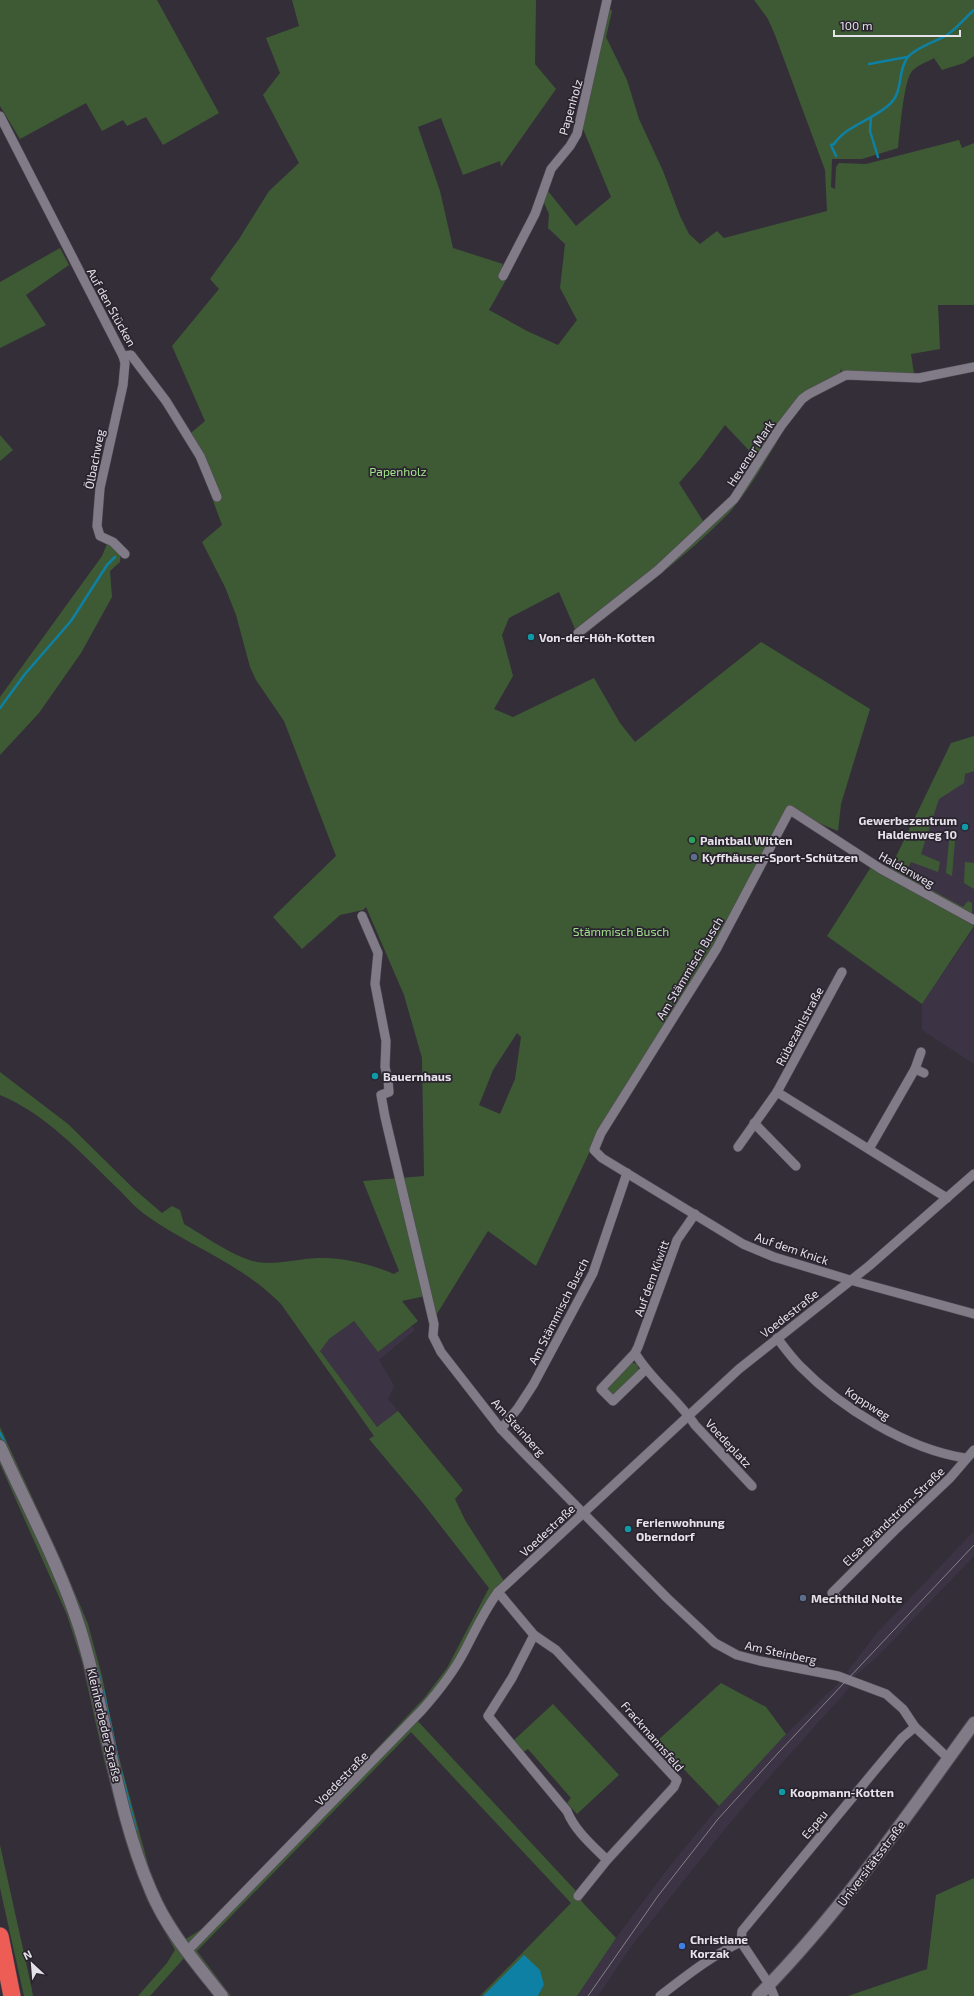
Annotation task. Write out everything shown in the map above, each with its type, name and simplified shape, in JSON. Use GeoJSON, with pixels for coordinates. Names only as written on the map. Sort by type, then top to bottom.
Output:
{"type":"FeatureCollection","features":[{"type":"Feature","properties":{"kind":"highway"},"geometry":{"type":"LineString","coordinates":[[0,1936],[12,1996]]}},
{"type":"Feature","properties":{"kind":"street","name":"Papenholz"},"geometry":{"type":"LineString","coordinates":[[503,276],[535,214],[551,169],[570,146],[577,134],[607,0]]}},
{"type":"Feature","properties":{"kind":"street","name":"Auf den Stücken"},"geometry":{"type":"LineString","coordinates":[[0,116],[123,356],[131,355],[166,401],[200,456],[217,497]]}},
{"type":"Feature","properties":{"kind":"street","name":"Ölbachweg"},"geometry":{"type":"LineString","coordinates":[[123,356],[125,363],[123,386],[104,469],[97,526],[100,536],[113,542],[125,554]]}},
{"type":"Feature","properties":{"kind":"street","name":"Hevener Mark"},"geometry":{"type":"LineString","coordinates":[[578,633],[658,570],[734,499],[781,426],[802,399],[809,394],[846,375],[919,378],[974,367]]}},
{"type":"Feature","properties":{"kind":"street","name":"Haldenweg"},"geometry":{"type":"LineString","coordinates":[[790,810],[881,869],[974,920]]}},
{"type":"Feature","properties":{"kind":"street","name":"Am Stämmisch Busch"},"geometry":{"type":"LineString","coordinates":[[601,1133],[717,948],[790,810]]}},
{"type":"Feature","properties":{"kind":"street","name":"Am Steinberg"},"geometry":{"type":"LineString","coordinates":[[362,916],[378,953],[375,984],[386,1041],[385,1067],[389,1092],[381,1095],[434,1324],[433,1336],[440,1352],[501,1429],[667,1598],[715,1643],[736,1655],[760,1662],[838,1676],[879,1691],[895,1700],[910,1718],[915,1727],[948,1758]]}},
{"type":"Feature","properties":{"kind":"street","name":"Rübezahlstraße"},"geometry":{"type":"LineString","coordinates":[[738,1147],[777,1092],[842,972]]}},
{"type":"Feature","properties":{"kind":"street"},"geometry":{"type":"LineString","coordinates":[[869,1149],[915,1069],[921,1052]]}},
{"type":"Feature","properties":{"kind":"street"},"geometry":{"type":"LineString","coordinates":[[915,1069],[924,1073]]}},
{"type":"Feature","properties":{"kind":"street"},"geometry":{"type":"LineString","coordinates":[[777,1092],[947,1198]]}},
{"type":"Feature","properties":{"kind":"street"},"geometry":{"type":"LineString","coordinates":[[754,1123],[796,1166]]}},
{"type":"Feature","properties":{"kind":"street","name":"Auf dem Knick"},"geometry":{"type":"LineString","coordinates":[[601,1133],[594,1150],[602,1158],[743,1244],[774,1257],[850,1280],[974,1314]]}},
{"type":"Feature","properties":{"kind":"street","name":"Am Stämmisch Busch"},"geometry":{"type":"LineString","coordinates":[[501,1429],[518,1408],[533,1385],[593,1273],[627,1173]]}},
{"type":"Feature","properties":{"kind":"street","name":"Voedestraße"},"geometry":{"type":"LineString","coordinates":[[187,1951],[422,1710],[451,1673],[464,1653],[484,1611],[498,1592],[739,1369],[850,1280],[974,1174]]}},
{"type":"Feature","properties":{"kind":"street","name":"Auf dem Kiwitt"},"geometry":{"type":"LineString","coordinates":[[645,1370],[613,1401],[601,1389],[635,1353],[642,1340],[677,1240],[694,1214]]}},
{"type":"Feature","properties":{"kind":"street","name":"Koppweg"},"geometry":{"type":"LineString","coordinates":[[777,1338],[800,1366],[848,1406],[903,1437],[946,1455],[965,1458]]}},
{"type":"Feature","properties":{"kind":"street"},"geometry":{"type":"LineString","coordinates":[[635,1353],[645,1370],[688,1415]]}},
{"type":"Feature","properties":{"kind":"street","name":"Voedeplatz"},"geometry":{"type":"LineString","coordinates":[[688,1415],[695,1425],[752,1486]]}},
{"type":"Feature","properties":{"kind":"street","name":"Kleinherbeder Straße"},"geometry":{"type":"LineString","coordinates":[[0,1446],[74,1613],[95,1682],[126,1814],[151,1892],[162,1915],[187,1951],[222,1996]]}},
{"type":"Feature","properties":{"kind":"street","name":"Elsa-Brändström-Straße"},"geometry":{"type":"LineString","coordinates":[[837,1598],[832,1593],[950,1478],[965,1458],[974,1450]]}},
{"type":"Feature","properties":{"kind":"street","name":"Frackmannsfeld"},"geometry":{"type":"LineString","coordinates":[[498,1592],[534,1635],[556,1650],[677,1780],[674,1787],[607,1860],[578,1896]]}},
{"type":"Feature","properties":{"kind":"street"},"geometry":{"type":"LineString","coordinates":[[534,1635],[512,1678],[488,1716],[567,1811],[571,1822],[580,1833],[607,1860]]}},
{"type":"Feature","properties":{"kind":"street","name":"Universitätsstraße"},"geometry":{"type":"LineString","coordinates":[[758,1996],[837,1908],[901,1824],[974,1723]]}},
{"type":"Feature","properties":{"kind":"street","name":"Espeu"},"geometry":{"type":"LineString","coordinates":[[740,1942],[742,1930],[902,1738],[915,1727]]}},
{"type":"Feature","properties":{"kind":"street"},"geometry":{"type":"LineString","coordinates":[[660,1996],[692,1970],[721,1951],[740,1942],[769,1984],[774,1996]]}},
{"type":"Feature","properties":{"kind":"shaded area"},"geometry":{"type":"Polygon","coordinates":[[[974,745],[974,915],[890,869],[974,745]]]}},
{"type":"Feature","properties":{"kind":"shaded area"},"geometry":{"type":"Polygon","coordinates":[[[974,928],[974,1064],[922,1030],[922,1004],[974,928]]]}},
{"type":"Feature","properties":{"kind":"shaded area"},"geometry":{"type":"Polygon","coordinates":[[[354,1321],[378,1352],[412,1326],[415,1330],[379,1360],[394,1386],[388,1399],[398,1411],[378,1428],[317,1347],[354,1321]]]}},
{"type":"Feature","properties":{"kind":"shaded area"},"geometry":{"type":"Polygon","coordinates":[[[974,1531],[974,1556],[877,1657],[847,1683],[847,1686],[850,1687],[755,1793],[630,1948],[598,1996],[577,1996],[616,1938],[666,1871],[719,1806],[786,1734],[849,1673],[847,1672],[877,1633],[974,1531]]]}},
{"type":"Feature","properties":{"kind":"green space"},"geometry":{"type":"Polygon","coordinates":[[[0,0],[157,0],[219,113],[163,145],[146,117],[127,126],[123,120],[102,131],[86,103],[20,139],[0,106],[0,0]]]}},
{"type":"Feature","properties":{"kind":"green space","name":"Stämmisch Busch"},"geometry":{"type":"Polygon","coordinates":[[[292,0],[536,0],[535,64],[556,89],[501,167],[500,161],[463,175],[441,118],[418,127],[440,191],[453,248],[503,264],[502,266],[507,278],[489,310],[527,331],[558,345],[577,320],[560,288],[565,244],[548,228],[549,214],[543,201],[548,191],[576,226],[611,197],[581,124],[609,8],[612,11],[606,37],[627,80],[639,119],[663,171],[680,216],[689,234],[700,244],[717,231],[724,238],[827,211],[825,170],[775,35],[768,19],[754,0],[974,0],[974,56],[964,63],[942,70],[934,58],[912,71],[904,96],[898,148],[862,159],[832,159],[831,187],[835,189],[836,167],[839,163],[866,164],[959,140],[962,148],[974,143],[974,305],[938,305],[940,349],[911,354],[914,374],[934,373],[843,378],[841,368],[840,373],[810,389],[776,440],[777,442],[754,479],[729,513],[677,561],[584,635],[577,639],[575,629],[559,592],[509,618],[502,635],[513,676],[494,709],[513,717],[594,678],[620,723],[635,742],[761,642],[870,709],[841,804],[838,831],[787,810],[698,977],[597,1136],[536,1266],[488,1231],[435,1317],[430,1295],[402,1301],[418,1321],[378,1352],[354,1321],[329,1339],[320,1351],[377,1427],[398,1411],[463,1490],[455,1499],[465,1520],[504,1581],[490,1597],[479,1614],[455,1660],[444,1677],[413,1716],[575,1890],[583,1903],[616,1938],[577,1996],[538,1996],[544,1985],[480,1996],[571,1903],[411,1732],[197,1951],[231,1996],[217,1996],[185,1957],[150,1996],[138,1996],[167,1963],[175,1950],[147,1900],[126,1842],[104,1760],[82,1662],[67,1615],[0,1464],[0,1427],[61,1560],[88,1624],[102,1676],[118,1754],[151,1875],[167,1909],[186,1939],[200,1930],[219,1912],[311,1819],[425,1697],[447,1668],[489,1588],[422,1502],[369,1439],[374,1436],[281,1304],[250,1278],[143,1213],[90,1161],[48,1123],[17,1103],[0,1095],[0,1072],[68,1124],[134,1189],[162,1213],[172,1206],[180,1210],[184,1224],[219,1246],[248,1260],[264,1263],[327,1258],[366,1264],[394,1274],[399,1271],[363,1181],[424,1176],[422,1058],[404,995],[366,907],[363,910],[340,915],[302,949],[273,917],[336,856],[284,721],[256,680],[250,667],[236,615],[225,587],[202,542],[222,525],[198,460],[185,438],[205,421],[172,346],[219,289],[210,279],[239,239],[269,191],[299,163],[263,95],[280,73],[266,38],[299,26],[292,0]],[[725,425],[700,459],[679,483],[703,521],[715,510],[720,515],[758,460],[725,425]],[[517,1033],[493,1070],[479,1105],[500,1114],[515,1079],[521,1037],[517,1033]]]}},
{"type":"Feature","properties":{"kind":"green space"},"geometry":{"type":"Polygon","coordinates":[[[60,248],[69,265],[26,295],[46,325],[0,348],[0,282],[60,248]]]}},
{"type":"Feature","properties":{"kind":"green space"},"geometry":{"type":"Polygon","coordinates":[[[0,435],[13,450],[0,461],[0,435]]]}},
{"type":"Feature","properties":{"kind":"green space"},"geometry":{"type":"Polygon","coordinates":[[[107,544],[118,551],[120,556],[120,562],[110,571],[112,597],[81,653],[39,713],[0,755],[0,697],[102,556],[107,544]]]}},
{"type":"Feature","properties":{"kind":"green space"},"geometry":{"type":"Polygon","coordinates":[[[974,736],[974,771],[965,774],[964,783],[939,799],[921,854],[940,862],[938,872],[911,862],[904,875],[963,907],[968,901],[972,903],[972,914],[890,869],[951,743],[974,736]]]}},
{"type":"Feature","properties":{"kind":"green space"},"geometry":{"type":"Polygon","coordinates":[[[956,829],[952,876],[946,873],[950,830],[956,829]]]}},
{"type":"Feature","properties":{"kind":"green space"},"geometry":{"type":"Polygon","coordinates":[[[965,862],[974,863],[974,889],[964,883],[965,862]]]}},
{"type":"Feature","properties":{"kind":"green space"},"geometry":{"type":"Polygon","coordinates":[[[871,867],[974,926],[922,1004],[827,936],[871,867]]]}},
{"type":"Feature","properties":{"kind":"green space"},"geometry":{"type":"Polygon","coordinates":[[[630,1362],[637,1364],[639,1371],[613,1395],[609,1393],[607,1388],[630,1362]]]}},
{"type":"Feature","properties":{"kind":"green space"},"geometry":{"type":"Polygon","coordinates":[[[721,1683],[766,1707],[786,1734],[719,1806],[657,1741],[721,1683]]]}},
{"type":"Feature","properties":{"kind":"green space"},"geometry":{"type":"Polygon","coordinates":[[[553,1704],[619,1775],[577,1814],[567,1803],[571,1798],[528,1749],[522,1753],[513,1741],[553,1704]]]}},
{"type":"Feature","properties":{"kind":"green space"},"geometry":{"type":"Polygon","coordinates":[[[0,1845],[33,1996],[24,1996],[0,1888],[0,1845]]]}},
{"type":"Feature","properties":{"kind":"green space"},"geometry":{"type":"Polygon","coordinates":[[[974,1878],[974,1996],[848,1996],[927,1969],[936,1895],[974,1878]]]}},
{"type":"Feature","properties":{"kind":"water"},"geometry":{"type":"Polygon","coordinates":[[[524,1955],[540,1970],[544,1985],[538,1996],[483,1996],[524,1955]]]}},
{"type":"Feature","properties":{"kind":"waterway"},"geometry":{"type":"LineString","coordinates":[[836,156],[831,145],[834,144],[839,137],[853,127],[883,110],[894,99],[899,87],[903,68],[908,57],[921,48],[947,35],[974,10]]}},
{"type":"Feature","properties":{"kind":"waterway"},"geometry":{"type":"LineString","coordinates":[[869,64],[907,57]]}},
{"type":"Feature","properties":{"kind":"waterway"},"geometry":{"type":"LineString","coordinates":[[871,117],[870,131],[878,157]]}},
{"type":"Feature","properties":{"kind":"waterway"},"geometry":{"type":"LineString","coordinates":[[0,708],[25,674],[71,621],[107,565],[115,557]]}},
{"type":"Feature","properties":{"kind":"waterway"},"geometry":{"type":"LineString","coordinates":[[0,1433],[5,1443]]}},
{"type":"Feature","properties":{"kind":"waterway"},"geometry":{"type":"LineString","coordinates":[[98,1671],[101,1683]]}},
{"type":"Feature","properties":{"kind":"waterway"},"geometry":{"type":"LineString","coordinates":[[103,1690],[119,1764]]}},
{"type":"Feature","properties":{"kind":"waterway"},"geometry":{"type":"LineString","coordinates":[[121,1772],[136,1830]]}},
{"type":"Feature","properties":{"kind":"tram line"},"geometry":{"type":"LineString","coordinates":[[588,1996],[658,1896],[718,1819],[974,1545]]}},
{"type":"Feature","properties":{"kind":"place","name":"Von-der-Höh-Kotten"},"geometry":{"type":"Point","coordinates":[531,637]}},
{"type":"Feature","properties":{"kind":"place","name":"Gewerbezentrum Haldenweg 10"},"geometry":{"type":"Point","coordinates":[965,827]}},
{"type":"Feature","properties":{"kind":"place","name":"Paintball Witten"},"geometry":{"type":"Point","coordinates":[692,840]}},
{"type":"Feature","properties":{"kind":"place","name":"Kyffhäuser-Sport-Schützen"},"geometry":{"type":"Point","coordinates":[694,857]}},
{"type":"Feature","properties":{"kind":"place","name":"Bauernhaus"},"geometry":{"type":"Point","coordinates":[375,1076]}},
{"type":"Feature","properties":{"kind":"place","name":"Ferienwohnung Oberndorf"},"geometry":{"type":"Point","coordinates":[628,1529]}},
{"type":"Feature","properties":{"kind":"place","name":"Mechthild Nolte"},"geometry":{"type":"Point","coordinates":[803,1598]}},
{"type":"Feature","properties":{"kind":"place","name":"Koopmann-Kotten"},"geometry":{"type":"Point","coordinates":[782,1792]}},
{"type":"Feature","properties":{"kind":"place","name":"Christiane Korzak"},"geometry":{"type":"Point","coordinates":[682,1946]}}]}
